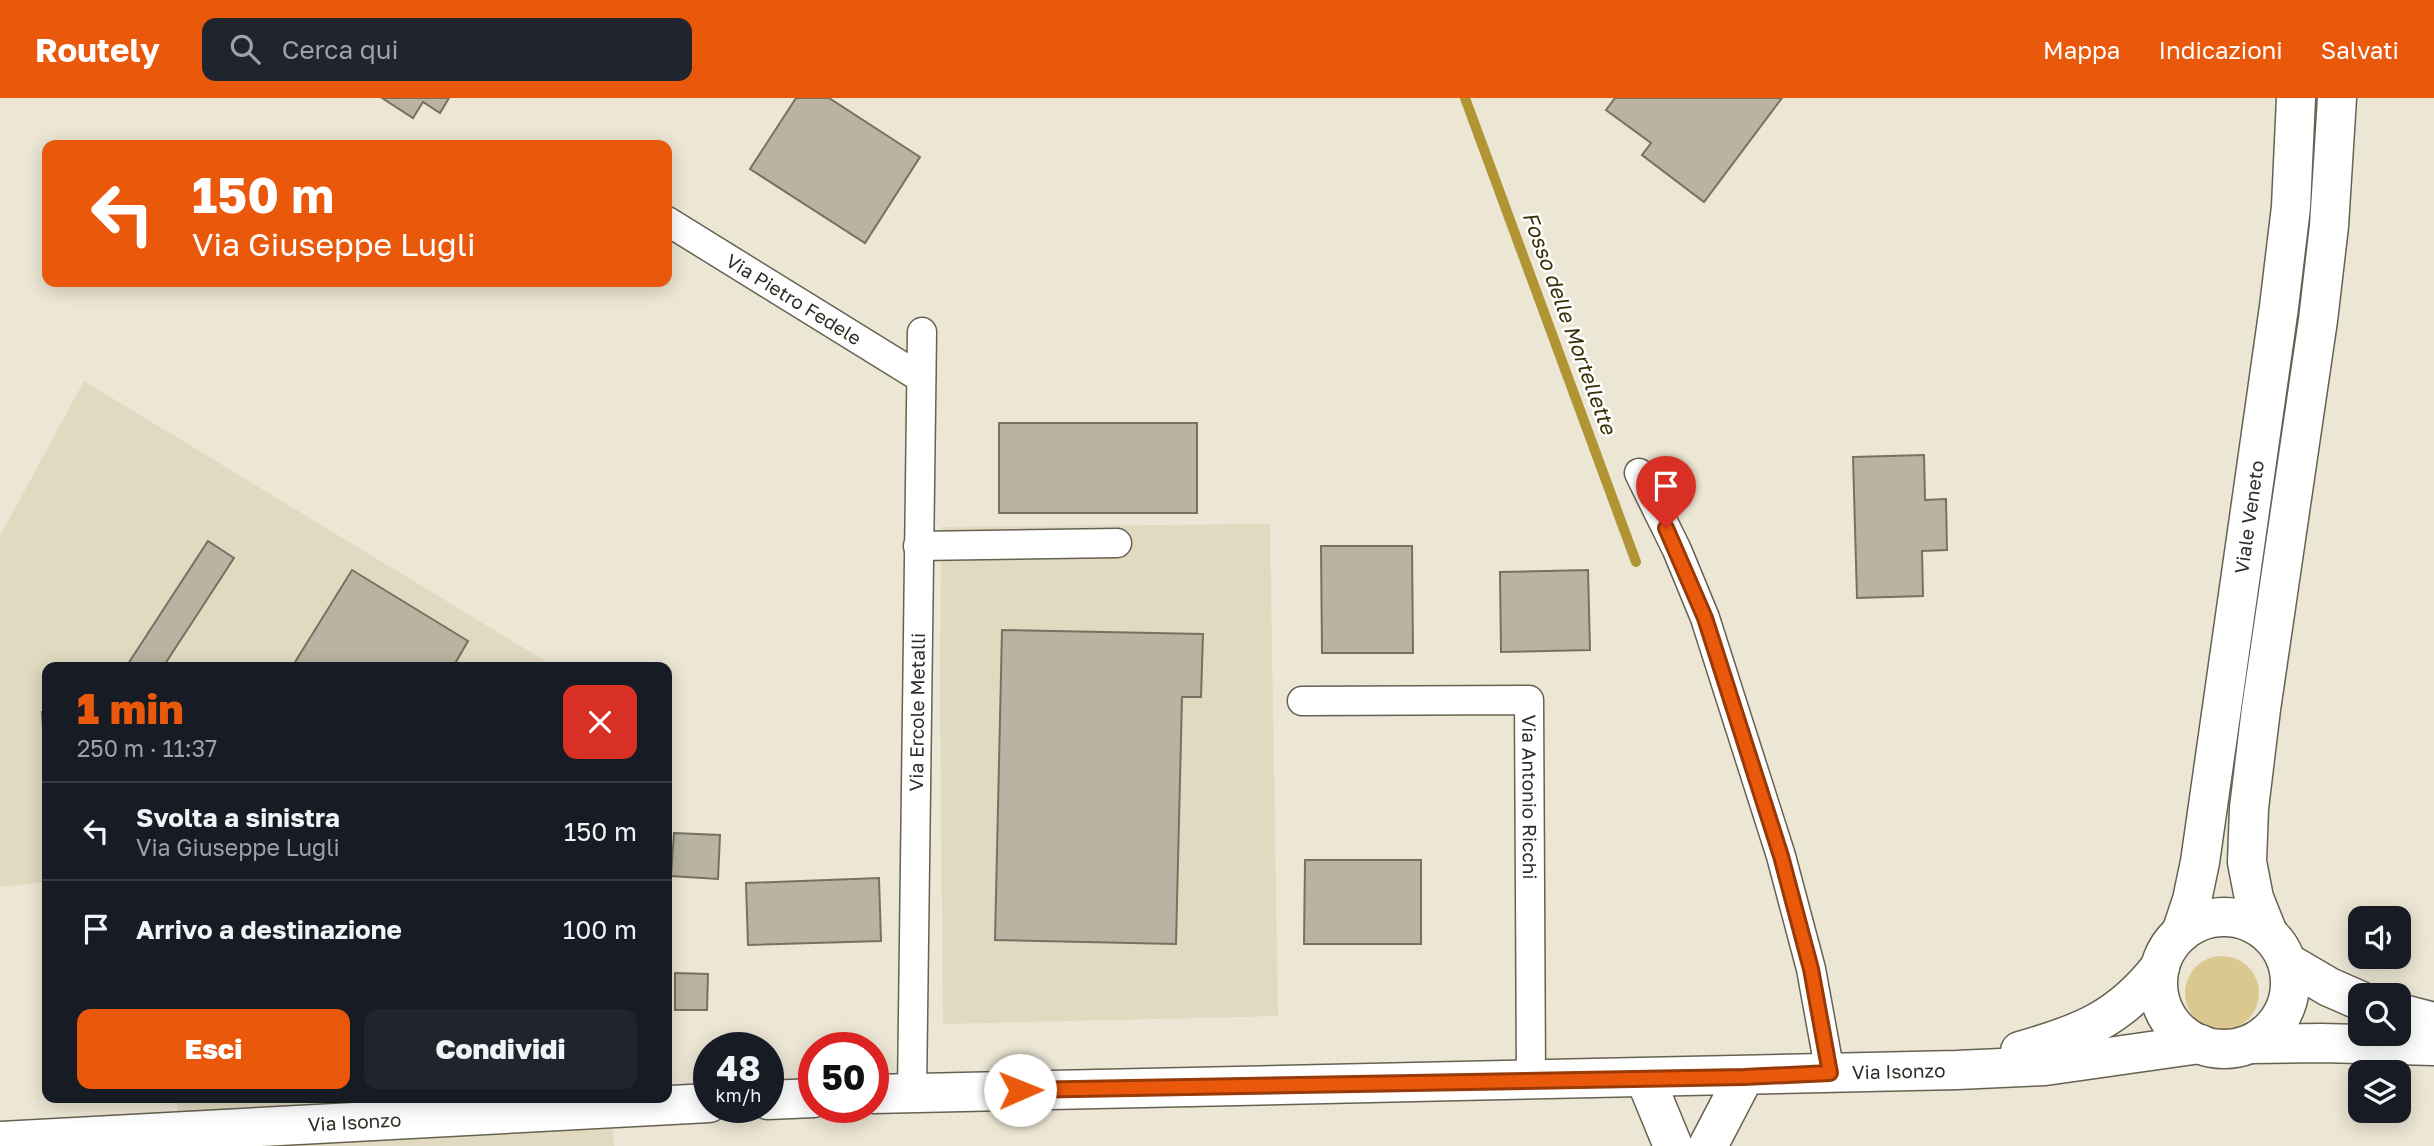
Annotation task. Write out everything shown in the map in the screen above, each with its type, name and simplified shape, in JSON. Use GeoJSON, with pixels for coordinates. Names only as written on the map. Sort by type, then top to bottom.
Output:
{"type":"FeatureCollection","features":[{"type":"Feature","properties":{"kind":"main road","name":"Viale Veneto"},"geometry":{"type":"LineString","coordinates":[[2181,933],[2200,862],[2277,321],[2291,207],[2296,98]]}},
{"type":"Feature","properties":{"kind":"main road","name":"Viale Veneto"},"geometry":{"type":"LineString","coordinates":[[2278,948],[2254,898],[2247,862],[2249,808],[2318,320],[2329,226],[2337,98]]}},
{"type":"Feature","properties":{"kind":"main road"},"geometry":{"type":"LineString","coordinates":[[2181,933],[2214,917],[2234,917],[2252,922],[2278,948],[2329,988],[2348,996]]}},
{"type":"Feature","properties":{"kind":"main road","name":"Via Isonzo"},"geometry":{"type":"LineString","coordinates":[[1958,1070],[2062,1039],[2106,1018],[2142,991],[2160,967],[2167,950],[2181,933]]}},
{"type":"Feature","properties":{"kind":"main road"},"geometry":{"type":"LineString","coordinates":[[2252,1044],[2269,1033],[2281,1019],[2288,1001],[2291,982],[2278,948]]}},
{"type":"Feature","properties":{"kind":"main road","name":"Via Isonzo"},"geometry":{"type":"LineString","coordinates":[[2160,967],[2158,990],[2163,1010],[2175,1027],[2191,1041],[2211,1048],[2232,1049],[2252,1044],[2297,1042],[2434,1046]]}},
{"type":"Feature","properties":{"kind":"main road"},"geometry":{"type":"LineString","coordinates":[[2411,1016],[2434,1022]]}},
{"type":"Feature","properties":{"kind":"main road","name":"Via Isonzo"},"geometry":{"type":"LineString","coordinates":[[889,1093],[1744,1077],[1958,1070],[2057,1064],[2200,1044]]}},
{"type":"Feature","properties":{"kind":"main road"},"geometry":{"type":"LineString","coordinates":[[1708,1146],[1744,1077]]}},
{"type":"Feature","properties":{"kind":"main road"},"geometry":{"type":"LineString","coordinates":[[1644,1078],[1673,1146]]}},
{"type":"Feature","properties":{"kind":"main road","name":"Via Isonzo"},"geometry":{"type":"LineString","coordinates":[[0,1141],[693,1104]]}},
{"type":"Feature","properties":{"kind":"street","name":"Via Pietro Fedele"},"geometry":{"type":"LineString","coordinates":[[672,224],[921,378]]}},
{"type":"Feature","properties":{"kind":"street","name":"Via Ercole Metalli"},"geometry":{"type":"LineString","coordinates":[[912,1092],[922,332]]}},
{"type":"Feature","properties":{"kind":"street"},"geometry":{"type":"LineString","coordinates":[[1639,473],[1682,561],[1705,618],[1773,830],[1808,957],[1830,1073]]}},
{"type":"Feature","properties":{"kind":"street"},"geometry":{"type":"LineString","coordinates":[[918,546],[1117,543]]}},
{"type":"Feature","properties":{"kind":"street","name":"Via Antonio Ricchi"},"geometry":{"type":"LineString","coordinates":[[1302,701],[1529,701],[1531,1079]]}},
{"type":"Feature","properties":{"kind":"shaded area"},"geometry":{"type":"Polygon","coordinates":[[[84,381],[547,662],[42,662],[42,883],[0,887],[0,536],[84,381]]]}},
{"type":"Feature","properties":{"kind":"shaded area"},"geometry":{"type":"Polygon","coordinates":[[[1270,524],[1278,1016],[943,1024],[941,527],[1270,524]]]}},
{"type":"Feature","properties":{"kind":"shaded area"},"geometry":{"type":"Polygon","coordinates":[[[2222,956],[2236,959],[2248,967],[2256,979],[2259,993],[2256,1007],[2248,1019],[2236,1027],[2222,1030],[2208,1027],[2196,1019],[2188,1007],[2185,993],[2188,979],[2196,967],[2208,959],[2222,956]]]}},
{"type":"Feature","properties":{"kind":"shaded area"},"geometry":{"type":"Polygon","coordinates":[[[177,1103],[612,1103],[614,1146],[181,1146],[177,1103]]]}},
{"type":"Feature","properties":{"kind":"building"},"geometry":{"type":"Polygon","coordinates":[[[382,98],[449,98],[440,113],[423,102],[413,118],[382,98]]]}},
{"type":"Feature","properties":{"kind":"building"},"geometry":{"type":"Polygon","coordinates":[[[796,98],[829,98],[920,157],[865,243],[750,169],[796,98]]]}},
{"type":"Feature","properties":{"kind":"building"},"geometry":{"type":"Polygon","coordinates":[[[1615,98],[1782,98],[1704,202],[1642,155],[1651,143],[1606,110],[1615,98]]]}},
{"type":"Feature","properties":{"kind":"building"},"geometry":{"type":"Polygon","coordinates":[[[999,423],[1197,423],[1197,513],[999,513],[999,423]]]}},
{"type":"Feature","properties":{"kind":"building"},"geometry":{"type":"Polygon","coordinates":[[[1924,455],[1925,500],[1946,499],[1947,550],[1922,551],[1923,596],[1857,598],[1853,457],[1924,455]]]}},
{"type":"Feature","properties":{"kind":"building"},"geometry":{"type":"Polygon","coordinates":[[[208,541],[234,558],[166,662],[129,662],[208,541]]]}},
{"type":"Feature","properties":{"kind":"building"},"geometry":{"type":"Polygon","coordinates":[[[1321,546],[1412,546],[1413,653],[1322,653],[1321,546]]]}},
{"type":"Feature","properties":{"kind":"building"},"geometry":{"type":"Polygon","coordinates":[[[352,570],[468,641],[456,662],[295,662],[352,570]]]}},
{"type":"Feature","properties":{"kind":"building"},"geometry":{"type":"Polygon","coordinates":[[[1588,570],[1590,650],[1501,652],[1500,572],[1588,570]]]}},
{"type":"Feature","properties":{"kind":"building"},"geometry":{"type":"Polygon","coordinates":[[[1002,630],[1203,634],[1201,697],[1182,697],[1176,944],[995,940],[1002,630]]]}},
{"type":"Feature","properties":{"kind":"building"},"geometry":{"type":"Polygon","coordinates":[[[674,833],[720,835],[718,879],[672,876],[674,833]]]}},
{"type":"Feature","properties":{"kind":"building"},"geometry":{"type":"Polygon","coordinates":[[[1305,860],[1421,860],[1421,944],[1304,944],[1305,860]]]}},
{"type":"Feature","properties":{"kind":"building"},"geometry":{"type":"Polygon","coordinates":[[[879,878],[881,941],[748,945],[746,883],[879,878]]]}},
{"type":"Feature","properties":{"kind":"building"},"geometry":{"type":"Polygon","coordinates":[[[675,973],[708,974],[707,1010],[675,1010],[675,973]]]}},
{"type":"Feature","properties":{"kind":"waterway","name":"Fosso delle Mortellette"},"geometry":{"type":"LineString","coordinates":[[1465,98],[1636,562]]}},
{"type":"Feature","properties":{"kind":"route"},"geometry":{"type":"LineString","coordinates":[[1020,1090],[1744,1077],[1830,1073],[1811,969],[1793,895],[1705,618],[1666,528]]}}]}
